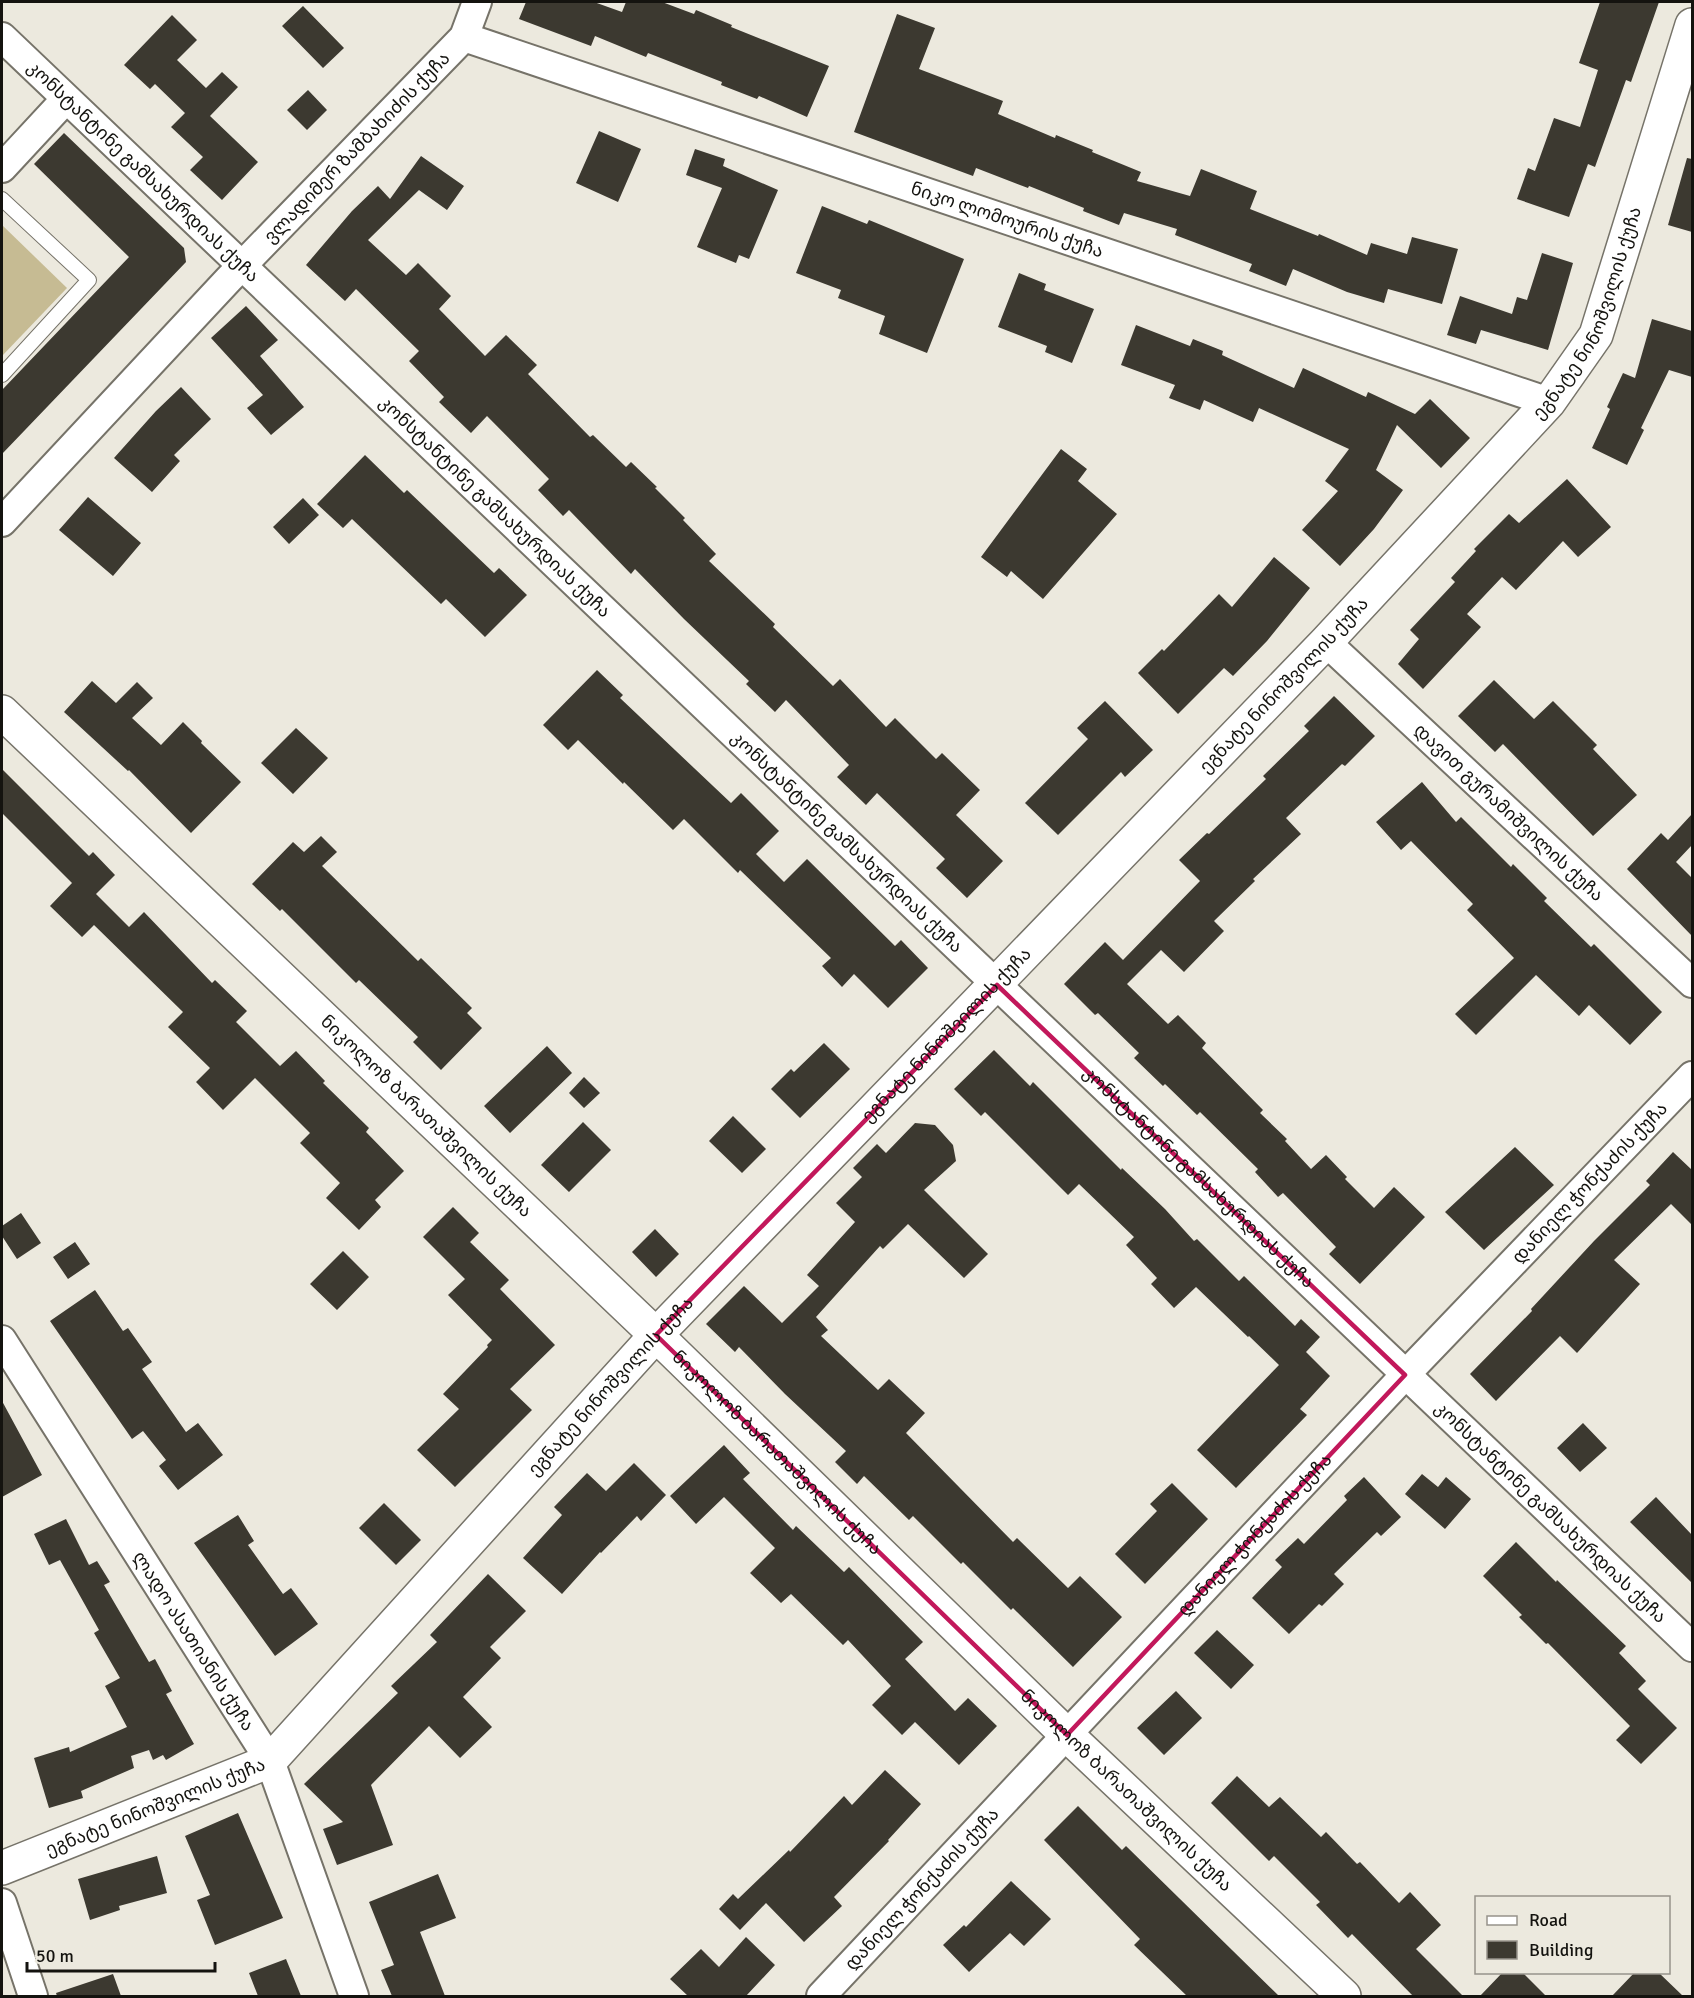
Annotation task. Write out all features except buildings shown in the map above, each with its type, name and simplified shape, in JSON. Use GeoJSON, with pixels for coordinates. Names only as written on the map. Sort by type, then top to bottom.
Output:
{"type":"FeatureCollection","features":[{"type":"Feature","properties":{"kind":"street","name":"ვლადიმერ ზამბახიძის ქუჩა"},"geometry":{"type":"LineString","coordinates":[[2,522],[243,266],[464,37],[477,2]]}},
{"type":"Feature","properties":{"kind":"street","name":"ეგნატე ნინოშვილის ქუჩა"},"geometry":{"type":"LineString","coordinates":[[2,1868],[270,1761],[656,1335],[997,985],[1326,642],[1549,402],[1596,335],[1692,25]]}},
{"type":"Feature","properties":{"kind":"street","name":"ნიკო ლომოურის ქუჩა"},"geometry":{"type":"LineString","coordinates":[[464,37],[1549,402]]}},
{"type":"Feature","properties":{"kind":"street","name":"კონსტანტინე გამსახურდიას ქუჩა"},"geometry":{"type":"LineString","coordinates":[[2,38],[1692,1647]]}},
{"type":"Feature","properties":{"kind":"street"},"geometry":{"type":"LineString","coordinates":[[2,168],[66,99]]}},
{"type":"Feature","properties":{"kind":"street","name":"დავით გურამიშვილის ქუჩა"},"geometry":{"type":"LineString","coordinates":[[1326,642],[1692,983]]}},
{"type":"Feature","properties":{"kind":"street","name":"ნიკოლოზ ბარათაშვილის ქუჩა"},"geometry":{"type":"LineString","coordinates":[[2,712],[656,1335],[1067,1735],[1344,1996]]}},
{"type":"Feature","properties":{"kind":"street","name":"დანიელ ჭონქაძის ქუჩა"},"geometry":{"type":"LineString","coordinates":[[821,1996],[1405,1375],[1692,1076]]}},
{"type":"Feature","properties":{"kind":"street","name":"ლადო ასათიანის ქუჩა"},"geometry":{"type":"LineString","coordinates":[[2,1340],[270,1761],[354,1996]]}},
{"type":"Feature","properties":{"kind":"street"},"geometry":{"type":"LineString","coordinates":[[2,1903],[33,1996]]}},
{"type":"Feature","properties":{"kind":"lane"},"geometry":{"type":"LineString","coordinates":[[2,199],[89,280],[2,375]]}},
{"type":"Feature","properties":{"kind":"highlighted area"},"geometry":{"type":"Polygon","coordinates":[[[997,985],[1405,1375],[1067,1735],[656,1335],[997,985]]]}},
{"type":"Feature","properties":{"kind":"shaded area"},"geometry":{"type":"Polygon","coordinates":[[[2,225],[67,288],[2,356],[2,225]]]}}]}
